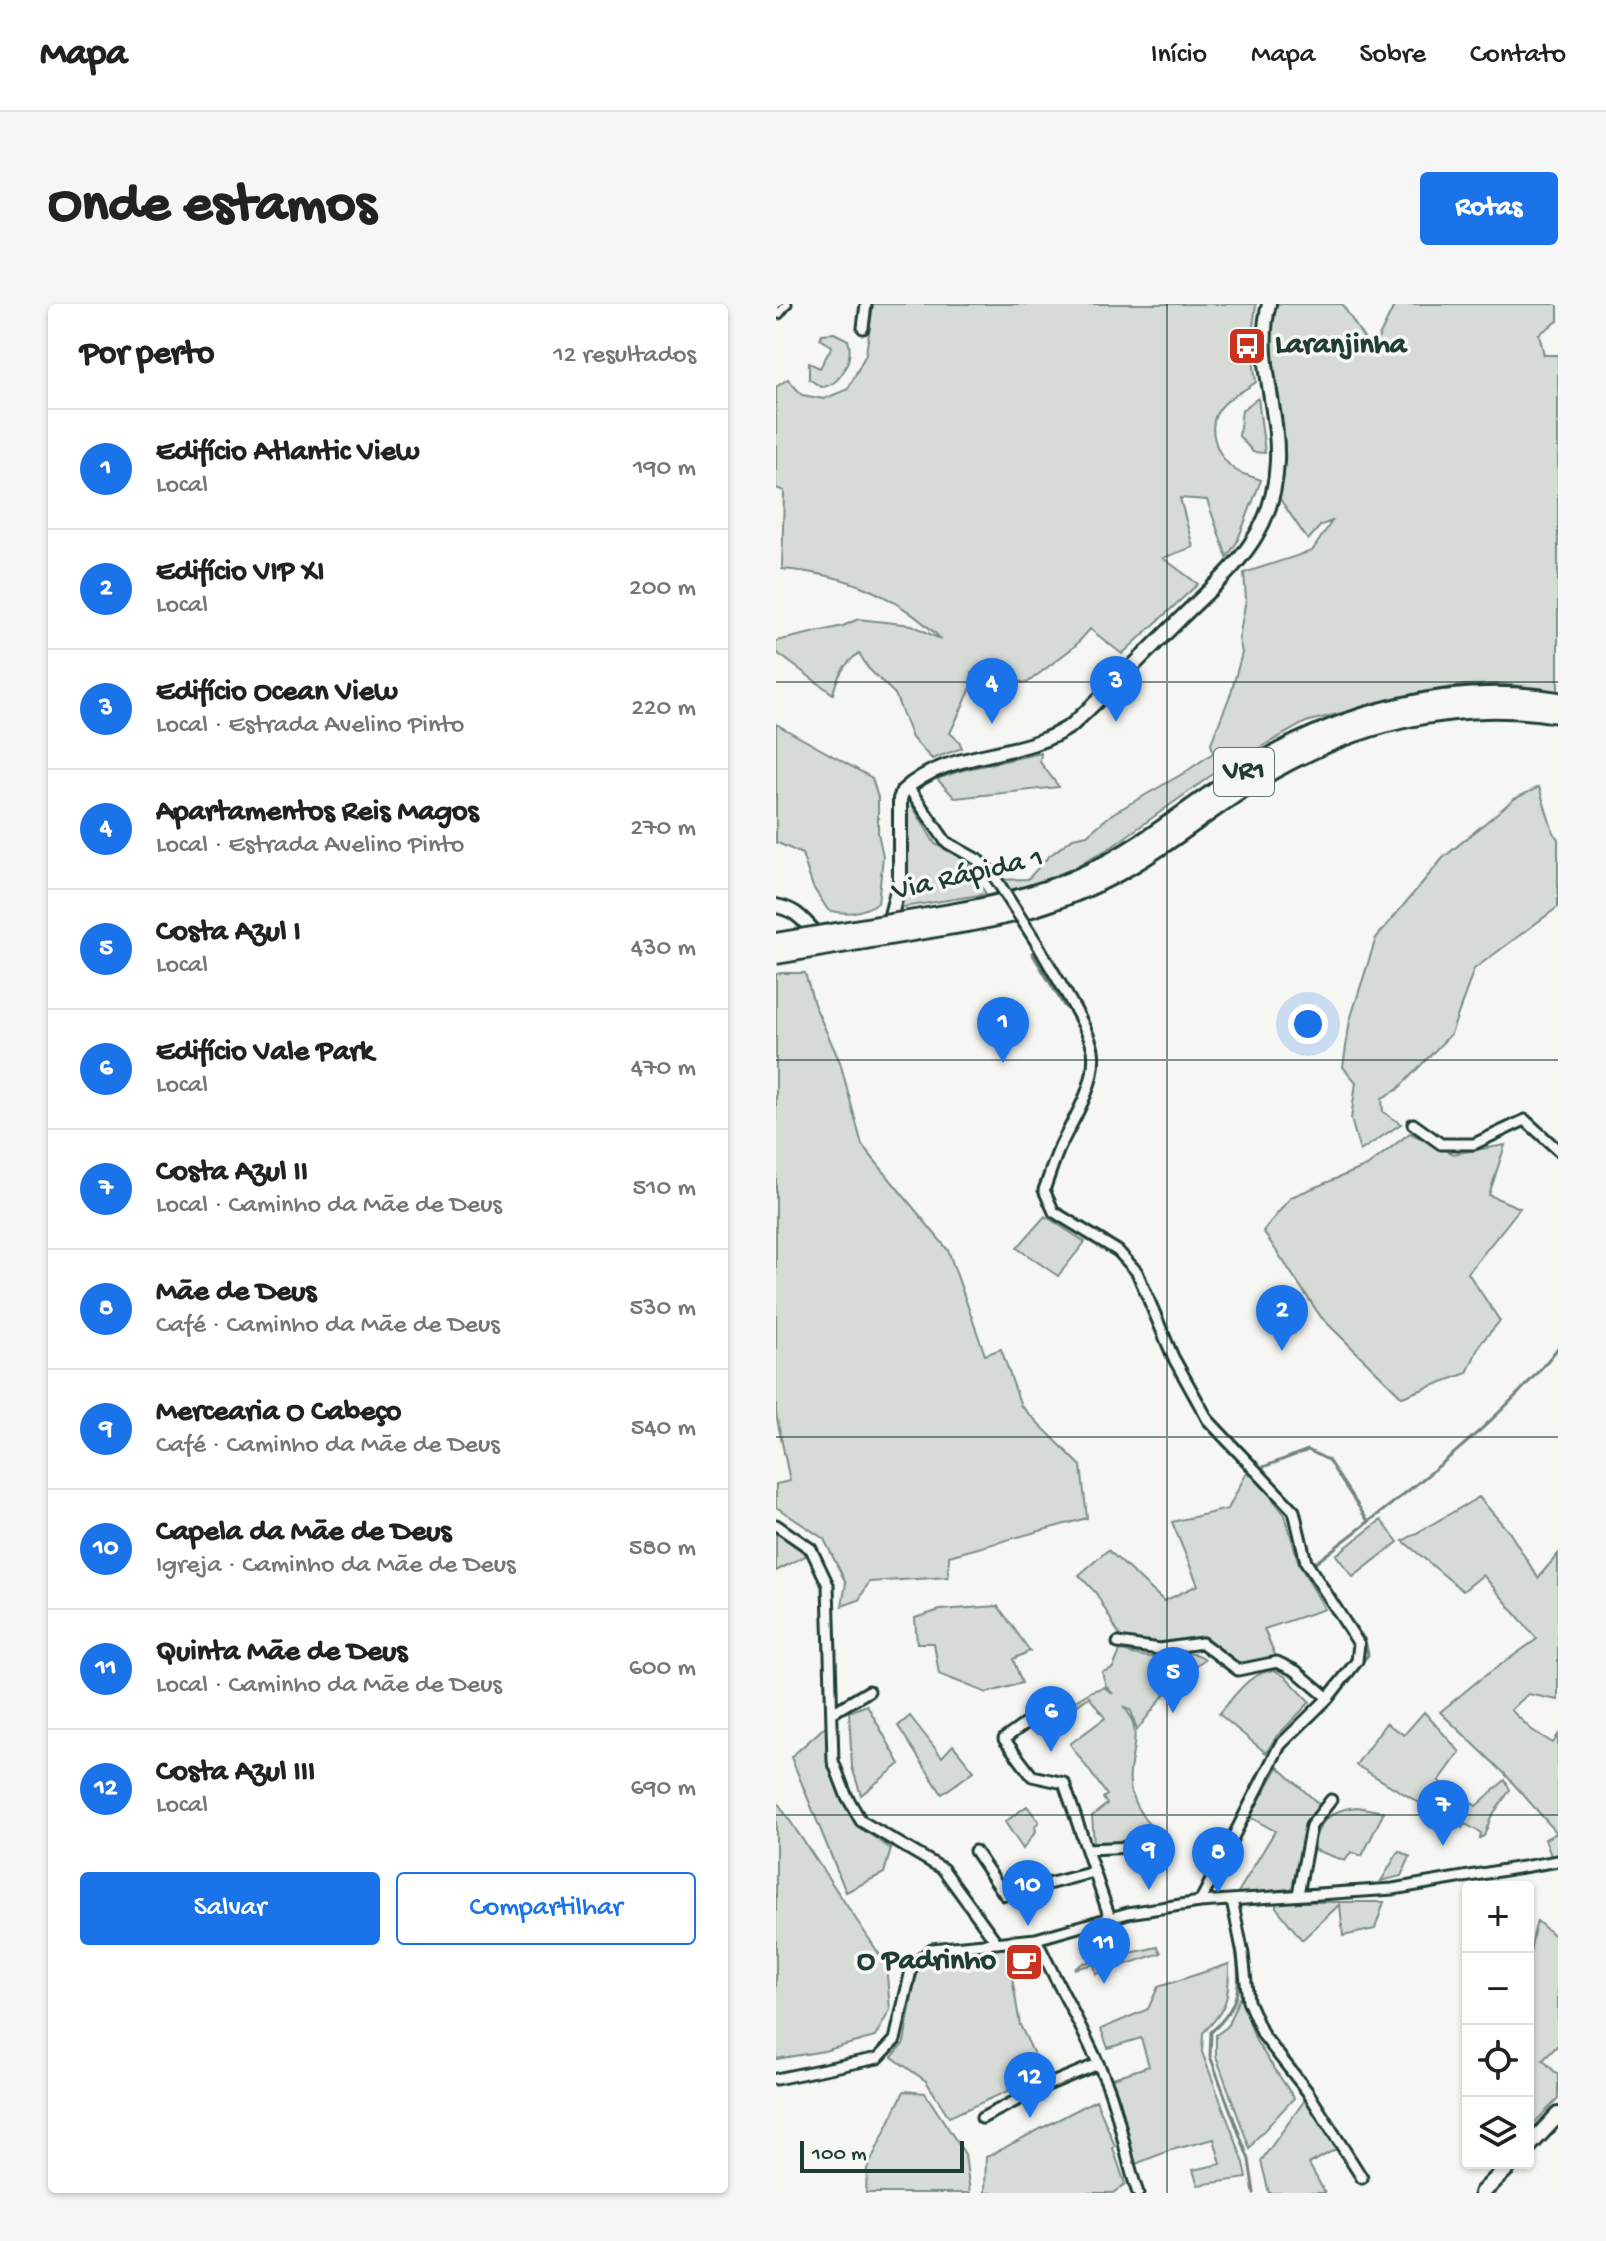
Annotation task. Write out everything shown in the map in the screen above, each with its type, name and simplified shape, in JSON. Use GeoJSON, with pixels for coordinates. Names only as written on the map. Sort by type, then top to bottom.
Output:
{"type":"FeatureCollection","features":[{"type":"Feature","properties":{"kind":"highway","name":"Via Rápida 1"},"geometry":{"type":"LineString","coordinates":[[776,955],[952,919],[1034,895],[1086,874],[1132,849],[1249,769],[1319,732],[1351,719],[1414,703],[1474,696],[1502,695],[1558,701]]}},
{"type":"Feature","properties":{"kind":"highway","name":"Via Rápida 1"},"geometry":{"type":"LineString","coordinates":[[776,942],[1023,911],[1090,886],[1139,860],[1254,781],[1294,758],[1353,732],[1417,716],[1475,709],[1558,714]]}},
{"type":"Feature","properties":{"kind":"main road"},"geometry":{"type":"LineString","coordinates":[[1534,2141],[1558,2115]]}},
{"type":"Feature","properties":{"kind":"main road"},"geometry":{"type":"LineString","coordinates":[[1482,2193],[1506,2169]]}},
{"type":"Feature","properties":{"kind":"street"},"geometry":{"type":"LineString","coordinates":[[776,311],[779,314],[787,304]]}},
{"type":"Feature","properties":{"kind":"street"},"geometry":{"type":"LineString","coordinates":[[863,328],[866,304]]}},
{"type":"Feature","properties":{"kind":"street"},"geometry":{"type":"LineString","coordinates":[[776,906],[788,908],[804,918],[820,936],[843,948],[860,949],[877,938],[889,923],[900,880],[900,799],[908,787],[951,763],[1024,748],[1058,734],[1102,696],[1232,569],[1258,532],[1267,512],[1277,466],[1276,435],[1264,351],[1269,304]]}},
{"type":"Feature","properties":{"kind":"street"},"geometry":{"type":"LineString","coordinates":[[908,787],[946,842],[978,860],[992,873],[1038,945],[1083,1026],[1093,1051],[1091,1075],[1077,1116],[1060,1148],[1044,1190],[1054,1212],[1118,1251],[1137,1272],[1173,1357],[1208,1420],[1294,1511],[1306,1562],[1359,1644],[1357,1661],[1328,1698],[1280,1745],[1200,1902]]}},
{"type":"Feature","properties":{"kind":"street"},"geometry":{"type":"LineString","coordinates":[[1413,1124],[1441,1144],[1474,1144],[1525,1120],[1558,1150]]}},
{"type":"Feature","properties":{"kind":"street"},"geometry":{"type":"LineString","coordinates":[[776,1525],[811,1549],[828,1585],[833,1761],[846,1795],[861,1821],[943,1869],[997,1943]]}},
{"type":"Feature","properties":{"kind":"street"},"geometry":{"type":"LineString","coordinates":[[1118,1643],[1159,1649],[1202,1643],[1238,1670],[1277,1662],[1296,1671],[1328,1698]]}},
{"type":"Feature","properties":{"kind":"street"},"geometry":{"type":"LineString","coordinates":[[832,1713],[869,1691]]}},
{"type":"Feature","properties":{"kind":"street"},"geometry":{"type":"LineString","coordinates":[[1029,1721],[1004,1739],[1032,1776],[1064,1783],[1110,1918]]}},
{"type":"Feature","properties":{"kind":"street"},"geometry":{"type":"LineString","coordinates":[[1298,1894],[1311,1826],[1331,1800]]}},
{"type":"Feature","properties":{"kind":"street"},"geometry":{"type":"LineString","coordinates":[[1087,1849],[1158,1846]]}},
{"type":"Feature","properties":{"kind":"street"},"geometry":{"type":"LineString","coordinates":[[975,1851],[1005,1895],[1094,1872]]}},
{"type":"Feature","properties":{"kind":"street"},"geometry":{"type":"LineString","coordinates":[[776,2079],[878,2058],[895,2040],[912,1966],[932,1949],[1036,1939],[1110,1918],[1200,1902],[1393,1889],[1558,1861]]}},
{"type":"Feature","properties":{"kind":"street"},"geometry":{"type":"LineString","coordinates":[[1232,1900],[1243,1954],[1248,2001],[1263,2035],[1307,2091],[1362,2178]]}},
{"type":"Feature","properties":{"kind":"street"},"geometry":{"type":"LineString","coordinates":[[1036,1939],[1106,2081],[1120,2126],[1127,2166],[1138,2193]]}},
{"type":"Feature","properties":{"kind":"street"},"geometry":{"type":"LineString","coordinates":[[982,2118],[1045,2086],[1098,2064]]}},
{"type":"Feature","properties":{"kind":"shaded area"},"geometry":{"type":"Polygon","coordinates":[[[873,304],[1256,304],[1251,343],[1256,382],[1224,404],[1214,421],[1215,440],[1223,458],[1237,471],[1261,480],[1237,542],[1227,557],[1207,500],[1180,498],[1193,547],[1163,558],[1198,584],[1122,654],[1090,629],[1075,646],[1027,683],[972,673],[973,684],[950,733],[962,748],[932,759],[912,738],[895,694],[868,668],[859,653],[842,671],[833,694],[776,652],[776,641],[843,626],[858,619],[912,625],[942,640],[907,611],[869,590],[828,576],[782,569],[784,491],[776,488],[776,387],[788,379],[802,395],[824,399],[848,389],[866,354],[873,304]]]}},
{"type":"Feature","properties":{"kind":"shaded area"},"geometry":{"type":"Polygon","coordinates":[[[1271,304],[1342,304],[1372,351],[1395,304],[1558,304],[1558,321],[1539,334],[1544,355],[1558,355],[1558,691],[1505,684],[1464,685],[1422,692],[1306,722],[1216,772],[1113,846],[1074,868],[1005,892],[998,880],[1028,879],[1048,857],[1073,838],[1087,835],[1112,814],[1213,753],[1211,743],[1231,693],[1242,653],[1239,639],[1246,599],[1244,573],[1312,551],[1332,521],[1321,525],[1308,540],[1275,492],[1269,383],[1271,304]]]}},
{"type":"Feature","properties":{"kind":"shaded area"},"geometry":{"type":"Polygon","coordinates":[[[834,333],[848,340],[849,355],[840,376],[821,387],[809,379],[809,363],[820,368],[832,346],[820,339],[822,334],[834,333]]]}},
{"type":"Feature","properties":{"kind":"shaded area"},"geometry":{"type":"Polygon","coordinates":[[[1258,398],[1265,453],[1253,452],[1239,436],[1242,410],[1258,398]]]}},
{"type":"Feature","properties":{"kind":"shaded area"},"geometry":{"type":"Polygon","coordinates":[[[776,724],[872,778],[878,798],[878,833],[883,856],[878,903],[854,912],[828,910],[813,887],[802,854],[776,842],[776,724]]]}},
{"type":"Feature","properties":{"kind":"shaded area"},"geometry":{"type":"Polygon","coordinates":[[[1041,753],[1040,762],[1059,787],[955,798],[937,779],[963,770],[1041,753]]]}},
{"type":"Feature","properties":{"kind":"shaded area"},"geometry":{"type":"Polygon","coordinates":[[[1539,787],[1558,839],[1558,907],[1474,969],[1451,1034],[1397,1090],[1382,1098],[1383,1112],[1401,1124],[1360,1151],[1351,1119],[1356,1082],[1343,1067],[1350,1020],[1376,938],[1443,858],[1514,799],[1539,787]]]}},
{"type":"Feature","properties":{"kind":"shaded area"},"geometry":{"type":"Polygon","coordinates":[[[906,799],[935,844],[969,865],[986,894],[897,908],[908,877],[906,799]]]}},
{"type":"Feature","properties":{"kind":"shaded area"},"geometry":{"type":"Polygon","coordinates":[[[805,973],[814,1004],[840,1062],[862,1145],[948,1250],[985,1355],[1001,1349],[1021,1406],[1081,1466],[1087,1518],[949,1556],[948,1577],[869,1582],[859,1600],[842,1606],[846,1583],[824,1539],[776,1507],[776,1484],[790,1481],[776,1414],[776,974],[805,973]]]}},
{"type":"Feature","properties":{"kind":"shaded area"},"geometry":{"type":"Polygon","coordinates":[[[1410,1133],[1453,1154],[1505,1145],[1489,1195],[1520,1208],[1468,1273],[1500,1321],[1480,1344],[1467,1373],[1402,1397],[1321,1317],[1263,1231],[1291,1197],[1367,1166],[1410,1133]]]}},
{"type":"Feature","properties":{"kind":"shaded area"},"geometry":{"type":"Polygon","coordinates":[[[1045,1216],[1085,1242],[1058,1276],[1017,1248],[1045,1216]]]}},
{"type":"Feature","properties":{"kind":"shaded area"},"geometry":{"type":"Polygon","coordinates":[[[1249,1468],[1285,1515],[1299,1564],[1325,1609],[1264,1629],[1276,1657],[1239,1663],[1204,1636],[1159,1643],[1121,1638],[1096,1593],[1079,1575],[1108,1550],[1164,1601],[1198,1585],[1172,1522],[1228,1509],[1249,1468]]]}},
{"type":"Feature","properties":{"kind":"shaded area"},"geometry":{"type":"Polygon","coordinates":[[[1479,1497],[1510,1533],[1538,1578],[1558,1554],[1558,1700],[1528,1694],[1511,1710],[1532,1730],[1553,1743],[1558,1735],[1558,1855],[1551,1856],[1545,1839],[1557,1833],[1504,1773],[1440,1712],[1537,1639],[1483,1575],[1463,1591],[1403,1541],[1479,1497]]]}},
{"type":"Feature","properties":{"kind":"shaded area"},"geometry":{"type":"Polygon","coordinates":[[[1381,1520],[1398,1542],[1353,1577],[1336,1555],[1381,1520]]]}},
{"type":"Feature","properties":{"kind":"shaded area"},"geometry":{"type":"Polygon","coordinates":[[[776,1532],[807,1555],[776,1571],[776,1532]]]}},
{"type":"Feature","properties":{"kind":"shaded area"},"geometry":{"type":"Polygon","coordinates":[[[998,1606],[1030,1651],[1013,1659],[1022,1683],[987,1693],[939,1674],[934,1643],[917,1643],[915,1618],[940,1610],[998,1606]]]}},
{"type":"Feature","properties":{"kind":"shaded area"},"geometry":{"type":"Polygon","coordinates":[[[1120,1651],[1153,1657],[1194,1654],[1205,1659],[1174,1682],[1137,1730],[1131,1711],[1123,1706],[1134,1726],[1131,1791],[1139,1811],[1161,1840],[1094,1844],[1092,1816],[1107,1804],[1103,1798],[1107,1795],[1070,1744],[1105,1718],[1089,1697],[1037,1734],[1031,1728],[1092,1691],[1104,1687],[1113,1694],[1106,1686],[1102,1672],[1113,1668],[1120,1651]]]}},
{"type":"Feature","properties":{"kind":"shaded area"},"geometry":{"type":"Polygon","coordinates":[[[1274,1670],[1286,1677],[1310,1702],[1276,1737],[1266,1753],[1219,1714],[1250,1680],[1274,1670]]]}},
{"type":"Feature","properties":{"kind":"shaded area"},"geometry":{"type":"Polygon","coordinates":[[[867,1705],[900,1764],[861,1795],[852,1767],[849,1712],[867,1705]]]}},
{"type":"Feature","properties":{"kind":"shaded area"},"geometry":{"type":"Polygon","coordinates":[[[1424,1712],[1460,1752],[1439,1781],[1476,1806],[1505,1780],[1510,1790],[1480,1838],[1481,1833],[1465,1824],[1462,1828],[1453,1823],[1446,1830],[1432,1818],[1459,1822],[1465,1816],[1442,1805],[1436,1813],[1356,1765],[1386,1723],[1404,1735],[1424,1712]]]}},
{"type":"Feature","properties":{"kind":"shaded area"},"geometry":{"type":"Polygon","coordinates":[[[910,1716],[942,1757],[953,1745],[974,1771],[942,1794],[898,1726],[910,1716]]]}},
{"type":"Feature","properties":{"kind":"shaded area"},"geometry":{"type":"Polygon","coordinates":[[[828,1724],[829,1763],[843,1801],[858,1826],[891,1849],[884,1873],[846,1892],[791,1757],[828,1724]]]}},
{"type":"Feature","properties":{"kind":"shaded area"},"geometry":{"type":"Polygon","coordinates":[[[1278,1767],[1321,1806],[1305,1824],[1294,1889],[1237,1894],[1275,1831],[1250,1817],[1278,1767]]]}},
{"type":"Feature","properties":{"kind":"shaded area"},"geometry":{"type":"Polygon","coordinates":[[[776,1800],[886,1964],[890,2010],[875,2037],[824,2051],[776,2059],[776,1800]]]}},
{"type":"Feature","properties":{"kind":"shaded area"},"geometry":{"type":"Polygon","coordinates":[[[1027,1806],[1039,1822],[1023,1849],[1005,1822],[1027,1806]]]}},
{"type":"Feature","properties":{"kind":"shaded area"},"geometry":{"type":"Polygon","coordinates":[[[1357,1807],[1384,1812],[1362,1856],[1351,1852],[1345,1861],[1313,1849],[1317,1832],[1326,1819],[1332,1814],[1357,1807]]]}},
{"type":"Feature","properties":{"kind":"shaded area"},"geometry":{"type":"Polygon","coordinates":[[[1399,1851],[1410,1857],[1401,1876],[1381,1881],[1399,1851]]]}},
{"type":"Feature","properties":{"kind":"shaded area"},"geometry":{"type":"Polygon","coordinates":[[[1276,1902],[1384,1902],[1375,1929],[1343,1936],[1340,1904],[1302,1940],[1276,1907],[1276,1902]]]}},
{"type":"Feature","properties":{"kind":"shaded area"},"geometry":{"type":"Polygon","coordinates":[[[1537,1921],[1558,1939],[1558,2045],[1543,2060],[1558,2075],[1558,2099],[1534,2123],[1534,1953],[1537,1921]]]}},
{"type":"Feature","properties":{"kind":"shaded area"},"geometry":{"type":"Polygon","coordinates":[[[1158,1947],[1161,1953],[1096,1974],[1094,1964],[1074,1969],[1083,1963],[1158,1947]]]}},
{"type":"Feature","properties":{"kind":"shaded area"},"geometry":{"type":"Polygon","coordinates":[[[1007,1948],[1020,2025],[1044,2075],[949,2117],[926,2081],[892,2057],[904,2043],[917,1969],[934,1956],[1007,1948]]]}},
{"type":"Feature","properties":{"kind":"shaded area"},"geometry":{"type":"Polygon","coordinates":[[[1229,1964],[1225,2003],[1203,2033],[1202,2052],[1247,2178],[1198,2185],[1193,2170],[1221,2164],[1214,2139],[1171,2150],[1133,2165],[1110,2079],[1149,2066],[1141,2038],[1108,2048],[1101,2029],[1148,2009],[1158,1987],[1229,1964]]]}},
{"type":"Feature","properties":{"kind":"shaded area"},"geometry":{"type":"Polygon","coordinates":[[[1240,1996],[1256,2041],[1294,2098],[1250,2149],[1216,2056],[1216,2035],[1227,2027],[1240,1996]]]}},
{"type":"Feature","properties":{"kind":"shaded area"},"geometry":{"type":"Polygon","coordinates":[[[904,2091],[925,2093],[965,2154],[970,2193],[866,2193],[867,2169],[904,2091]]]}},
{"type":"Feature","properties":{"kind":"shaded area"},"geometry":{"type":"Polygon","coordinates":[[[1307,2097],[1338,2148],[1309,2164],[1325,2193],[1269,2193],[1261,2161],[1307,2097]]]}},
{"type":"Feature","properties":{"kind":"shaded area"},"geometry":{"type":"Polygon","coordinates":[[[1096,2100],[1115,2146],[1113,2148],[1125,2184],[1113,2193],[985,2193],[986,2157],[1096,2100]]]}},
{"type":"Feature","properties":{"kind":"waterway"},"geometry":{"type":"LineString","coordinates":[[1032,953],[1064,1006],[1074,1014]]}},
{"type":"Feature","properties":{"kind":"waterway"},"geometry":{"type":"LineString","coordinates":[[1050,1193],[1053,1177]]}},
{"type":"Feature","properties":{"kind":"waterway"},"geometry":{"type":"LineString","coordinates":[[1316,1569],[1313,1565],[1473,1436],[1532,1379],[1558,1348]]}},
{"type":"Feature","properties":{"kind":"waterway"},"geometry":{"type":"LineString","coordinates":[[1258,1469],[1308,1450],[1328,1460],[1368,1521]]}},
{"type":"Feature","properties":{"kind":"waterway"},"geometry":{"type":"LineString","coordinates":[[1342,1609],[1365,1640],[1368,1655],[1349,1678]]}},
{"type":"Feature","properties":{"kind":"waterway"},"geometry":{"type":"LineString","coordinates":[[1267,1781],[1289,1742]]}},
{"type":"Feature","properties":{"kind":"waterway"},"geometry":{"type":"LineString","coordinates":[[1233,1926],[1238,1971],[1236,1996],[1223,2020],[1211,2032],[1210,2056],[1249,2160],[1254,2193]]}},
{"type":"Feature","properties":{"kind":"place","name":"Laranjinha"},"geometry":{"type":"Point","coordinates":[1247,346]}},
{"type":"Feature","properties":{"kind":"place","name":"Edifício Ocean View"},"geometry":{"type":"Point","coordinates":[1116,722]}},
{"type":"Feature","properties":{"kind":"place","name":"Apartamentos Reis Magos"},"geometry":{"type":"Point","coordinates":[992,724]}},
{"type":"Feature","properties":{"kind":"place","name":"Edifício Atlantic View"},"geometry":{"type":"Point","coordinates":[1003,1063]}},
{"type":"Feature","properties":{"kind":"place","name":"Edifício VIP XI"},"geometry":{"type":"Point","coordinates":[1282,1351]}},
{"type":"Feature","properties":{"kind":"place","name":"Costa Azul I"},"geometry":{"type":"Point","coordinates":[1173,1713]}},
{"type":"Feature","properties":{"kind":"place","name":"Edifício Vale Park"},"geometry":{"type":"Point","coordinates":[1051,1752]}},
{"type":"Feature","properties":{"kind":"place","name":"Costa Azul II"},"geometry":{"type":"Point","coordinates":[1443,1846]}},
{"type":"Feature","properties":{"kind":"place","name":"Mercearia O Cabeço"},"geometry":{"type":"Point","coordinates":[1149,1890]}},
{"type":"Feature","properties":{"kind":"place","name":"Mãe de Deus"},"geometry":{"type":"Point","coordinates":[1218,1893]}},
{"type":"Feature","properties":{"kind":"place","name":"Capela da Mãe de Deus"},"geometry":{"type":"Point","coordinates":[1028,1926]}},
{"type":"Feature","properties":{"kind":"place","name":"O Padrinho"},"geometry":{"type":"Point","coordinates":[1024,1962]}},
{"type":"Feature","properties":{"kind":"place","name":"Quinta Mãe de Deus"},"geometry":{"type":"Point","coordinates":[1104,1984]}},
{"type":"Feature","properties":{"kind":"place","name":"Costa Azul III"},"geometry":{"type":"Point","coordinates":[1030,2118]}}]}
